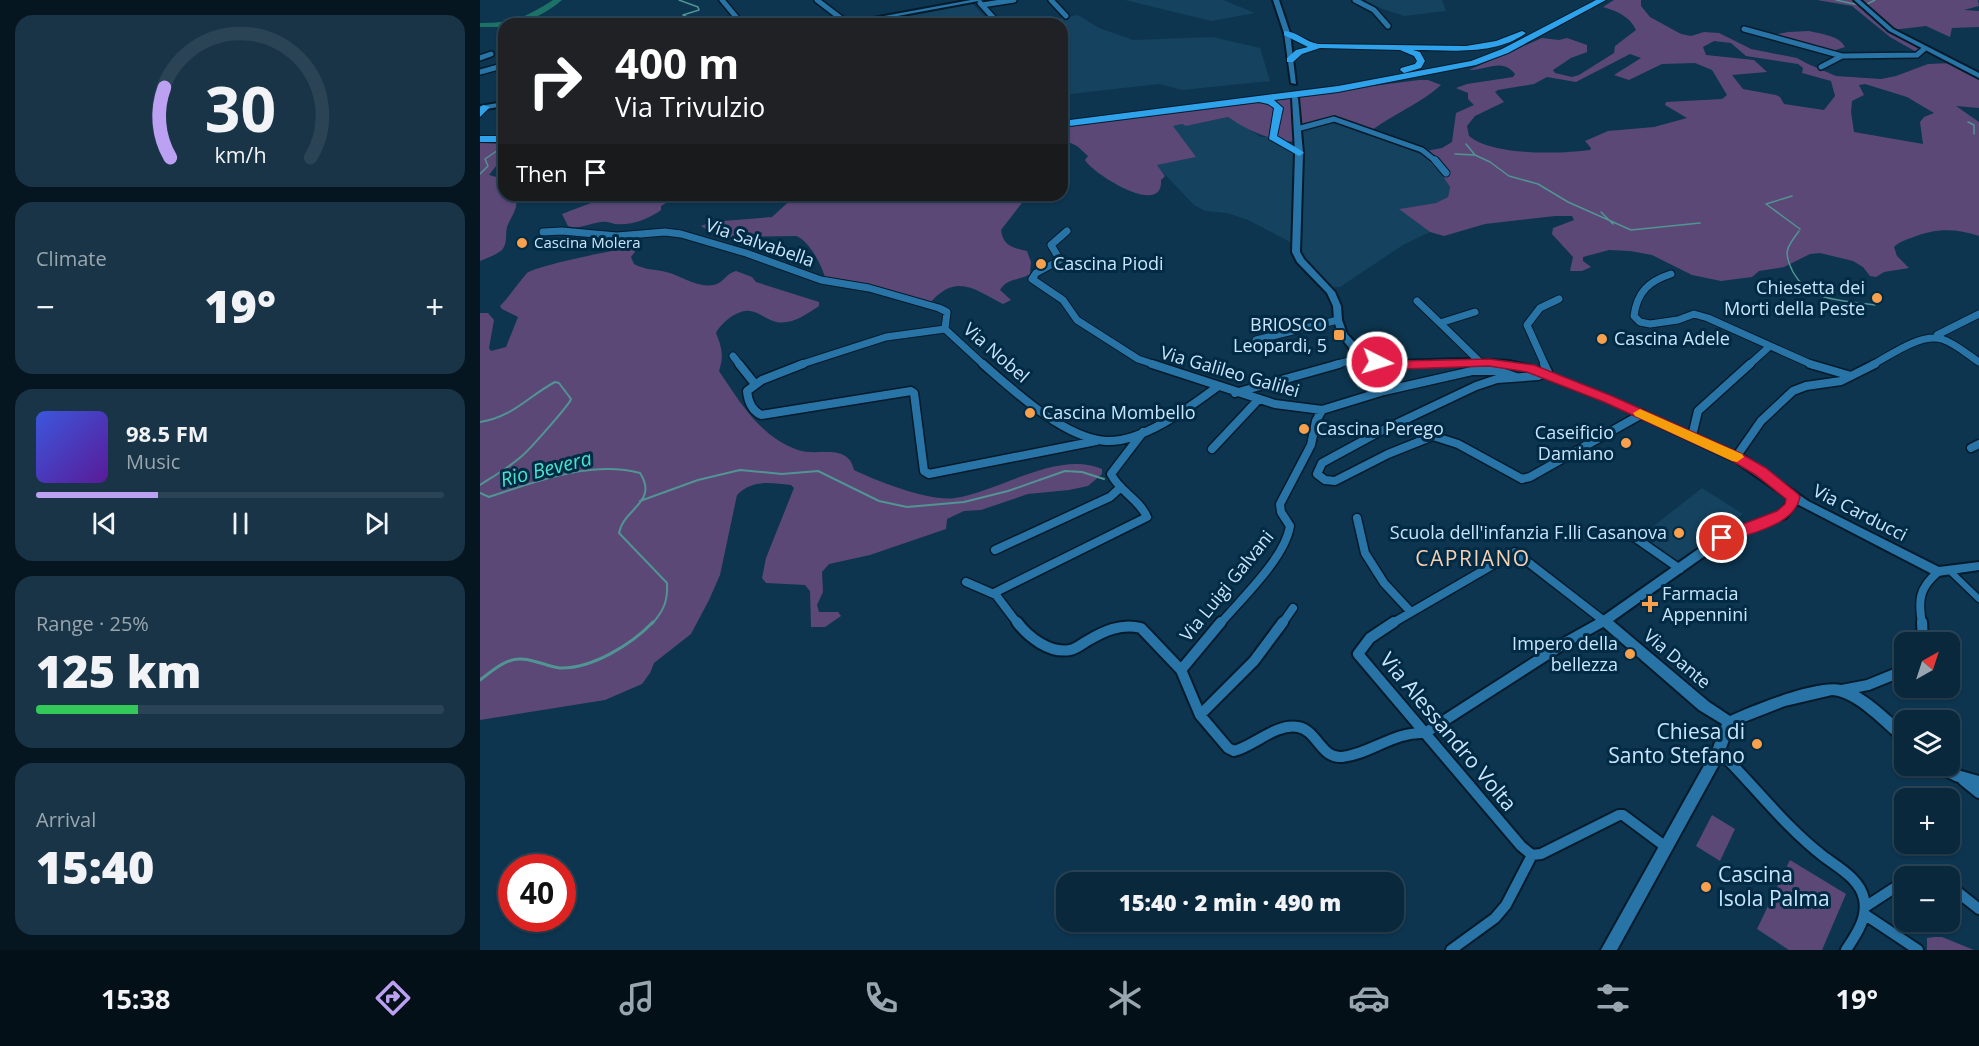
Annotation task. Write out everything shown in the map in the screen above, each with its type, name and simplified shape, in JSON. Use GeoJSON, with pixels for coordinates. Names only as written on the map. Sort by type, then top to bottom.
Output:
{"type":"FeatureCollection","features":[{"type":"Feature","properties":{"kind":"highway"},"geometry":{"type":"LineString","coordinates":[[1068,117],[1409,71],[1470,56],[1503,44],[1588,0]]}},
{"type":"Feature","properties":{"kind":"highway"},"geometry":{"type":"LineString","coordinates":[[1299,149],[1287,146],[1272,137],[1279,117],[1277,100],[1281,98],[1430,73],[1490,58],[1602,0]]}},
{"type":"Feature","properties":{"kind":"highway"},"geometry":{"type":"LineString","coordinates":[[1289,46],[1449,49],[1490,45],[1512,38],[1570,10]]}},
{"type":"Feature","properties":{"kind":"highway"},"geometry":{"type":"LineString","coordinates":[[1287,33],[1307,46]]}},
{"type":"Feature","properties":{"kind":"highway"},"geometry":{"type":"LineString","coordinates":[[1290,60],[1307,46]]}},
{"type":"Feature","properties":{"kind":"highway"},"geometry":{"type":"LineString","coordinates":[[1334,81],[1405,70],[1420,64],[1420,57],[1416,54],[1393,47]]}},
{"type":"Feature","properties":{"kind":"highway"},"geometry":{"type":"LineString","coordinates":[[1068,123],[1348,87]]}},
{"type":"Feature","properties":{"kind":"highway"},"geometry":{"type":"LineString","coordinates":[[1197,107],[1257,101],[1276,105]]}},
{"type":"Feature","properties":{"kind":"highway"},"geometry":{"type":"LineString","coordinates":[[480,133],[498,134]]}},
{"type":"Feature","properties":{"kind":"highway"},"geometry":{"type":"LineString","coordinates":[[480,139],[498,139]]}},
{"type":"Feature","properties":{"kind":"highway"},"geometry":{"type":"LineString","coordinates":[[1276,141],[1299,149]]}},
{"type":"Feature","properties":{"kind":"street"},"geometry":{"type":"LineString","coordinates":[[722,0],[737,18]]}},
{"type":"Feature","properties":{"kind":"street"},"geometry":{"type":"LineString","coordinates":[[817,0],[838,18]]}},
{"type":"Feature","properties":{"kind":"street"},"geometry":{"type":"LineString","coordinates":[[873,18],[942,3],[1014,0]]}},
{"type":"Feature","properties":{"kind":"street"},"geometry":{"type":"LineString","coordinates":[[1051,0],[1066,16]]}},
{"type":"Feature","properties":{"kind":"street"},"geometry":{"type":"LineString","coordinates":[[1276,0],[1287,33],[1294,83]]}},
{"type":"Feature","properties":{"kind":"street"},"geometry":{"type":"LineString","coordinates":[[1355,0],[1374,10],[1388,26]]}},
{"type":"Feature","properties":{"kind":"street"},"geometry":{"type":"LineString","coordinates":[[1857,0],[1891,30],[1977,75]]}},
{"type":"Feature","properties":{"kind":"street"},"geometry":{"type":"LineString","coordinates":[[980,2],[994,18]]}},
{"type":"Feature","properties":{"kind":"street"},"geometry":{"type":"LineString","coordinates":[[1744,29],[1842,56],[1917,55],[1924,49]]}},
{"type":"Feature","properties":{"kind":"street"},"geometry":{"type":"LineString","coordinates":[[480,57],[491,54]]}},
{"type":"Feature","properties":{"kind":"street"},"geometry":{"type":"LineString","coordinates":[[1821,67],[1842,56]]}},
{"type":"Feature","properties":{"kind":"street"},"geometry":{"type":"LineString","coordinates":[[480,72],[498,67]]}},
{"type":"Feature","properties":{"kind":"street"},"geometry":{"type":"LineString","coordinates":[[1295,98],[1299,149],[1296,252],[1300,260],[1331,292],[1337,306],[1338,320],[1348,342],[1364,357]]}},
{"type":"Feature","properties":{"kind":"street"},"geometry":{"type":"LineString","coordinates":[[482,110],[498,106]]}},
{"type":"Feature","properties":{"kind":"street"},"geometry":{"type":"LineString","coordinates":[[1297,129],[1334,118],[1422,150],[1432,156],[1446,173]]}},
{"type":"Feature","properties":{"kind":"street","name":"Via Salvabella"},"geometry":{"type":"LineString","coordinates":[[543,232],[562,231],[617,236],[665,232],[697,237],[822,280],[869,288],[939,308],[947,312],[945,329]]}},
{"type":"Feature","properties":{"kind":"street","name":"Via Galileo Galilei"},"geometry":{"type":"LineString","coordinates":[[1067,231],[1051,245],[1059,261],[1036,273],[1032,279],[1063,300],[1077,320],[1138,359],[1235,393],[1294,408],[1322,410],[1384,390],[1472,371],[1499,371],[1516,377]]}},
{"type":"Feature","properties":{"kind":"street"},"geometry":{"type":"LineString","coordinates":[[1671,274],[1654,280],[1643,288],[1635,305],[1634,316],[1640,322],[1650,324],[1678,320],[1694,314],[1708,318],[1819,369],[1851,376]]}},
{"type":"Feature","properties":{"kind":"street"},"geometry":{"type":"LineString","coordinates":[[1559,299],[1540,308],[1527,325],[1548,372],[1538,376],[1516,377],[1484,383],[1433,406],[1322,463],[1317,474],[1325,480],[1335,481],[1388,454],[1433,436],[1458,444],[1522,479],[1530,477],[1642,414]]}},
{"type":"Feature","properties":{"kind":"street"},"geometry":{"type":"LineString","coordinates":[[1417,302],[1480,362]]}},
{"type":"Feature","properties":{"kind":"street"},"geometry":{"type":"LineString","coordinates":[[1440,323],[1475,312]]}},
{"type":"Feature","properties":{"kind":"street"},"geometry":{"type":"LineString","coordinates":[[1941,338],[1938,335],[1947,328],[1979,314]]}},
{"type":"Feature","properties":{"kind":"street"},"geometry":{"type":"LineString","coordinates":[[1256,340],[1338,320]]}},
{"type":"Feature","properties":{"kind":"street"},"geometry":{"type":"LineString","coordinates":[[945,329],[909,331],[877,337],[755,384],[747,391],[747,395],[753,410],[761,415],[914,393],[920,429],[922,462],[924,471],[929,474],[1096,441],[1118,440],[1143,432],[1217,387]]}},
{"type":"Feature","properties":{"kind":"street","name":"Via Nobel"},"geometry":{"type":"LineString","coordinates":[[945,329],[1032,405],[1066,428],[1096,441]]}},
{"type":"Feature","properties":{"kind":"street"},"geometry":{"type":"LineString","coordinates":[[1736,457],[1764,419],[1793,391],[1807,386],[1847,380],[1908,347],[1932,338],[1941,338],[1979,362]]}},
{"type":"Feature","properties":{"kind":"street"},"geometry":{"type":"LineString","coordinates":[[1692,436],[1698,411],[1770,346]]}},
{"type":"Feature","properties":{"kind":"street"},"geometry":{"type":"LineString","coordinates":[[733,357],[755,384]]}},
{"type":"Feature","properties":{"kind":"street"},"geometry":{"type":"LineString","coordinates":[[1235,393],[1364,357]]}},
{"type":"Feature","properties":{"kind":"street","name":"Via Carducci"},"geometry":{"type":"LineString","coordinates":[[1364,357],[1391,364],[1480,362],[1515,364],[1529,368],[1642,414],[1736,457],[1761,471],[1793,497],[1944,571]]}},
{"type":"Feature","properties":{"kind":"street"},"geometry":{"type":"LineString","coordinates":[[1516,377],[1526,373],[1529,368]]}},
{"type":"Feature","properties":{"kind":"street"},"geometry":{"type":"LineString","coordinates":[[1212,448],[1258,400]]}},
{"type":"Feature","properties":{"kind":"street","name":"Via Luigi Galvani"},"geometry":{"type":"LineString","coordinates":[[1322,410],[1316,421],[1311,445],[1280,504],[1281,512],[1290,526],[1288,538],[1271,563],[1181,670],[1200,716],[1228,748],[1234,751],[1291,727],[1307,731],[1325,751],[1336,757],[1350,755],[1408,734],[1426,733]]}},
{"type":"Feature","properties":{"kind":"street"},"geometry":{"type":"LineString","coordinates":[[994,593],[1147,517],[1145,509],[1120,488],[1111,474],[1143,432]]}},
{"type":"Feature","properties":{"kind":"street"},"geometry":{"type":"LineString","coordinates":[[995,550],[1110,497],[1120,488]]}},
{"type":"Feature","properties":{"kind":"street"},"geometry":{"type":"LineString","coordinates":[[1426,733],[1568,641],[1604,621],[1722,538],[1782,515],[1791,506],[1793,497]]}},
{"type":"Feature","properties":{"kind":"street"},"geometry":{"type":"LineString","coordinates":[[1357,518],[1365,553],[1384,583],[1410,611]]}},
{"type":"Feature","properties":{"kind":"street"},"geometry":{"type":"LineString","coordinates":[[1627,532],[1680,569]]}},
{"type":"Feature","properties":{"kind":"street","name":"Via Alessandro Volta"},"geometry":{"type":"LineString","coordinates":[[1532,855],[1521,846],[1359,654],[1370,638],[1410,611],[1515,552],[1604,621]]}},
{"type":"Feature","properties":{"kind":"street"},"geometry":{"type":"LineString","coordinates":[[1922,632],[1918,599],[1920,589],[1944,571],[1977,568]]}},
{"type":"Feature","properties":{"kind":"street"},"geometry":{"type":"LineString","coordinates":[[1944,571],[1979,599]]}},
{"type":"Feature","properties":{"kind":"street"},"geometry":{"type":"LineString","coordinates":[[966,582],[994,593],[1031,637],[1046,645],[1065,651],[1072,650],[1118,627],[1137,626],[1148,633],[1169,660],[1181,670]]}},
{"type":"Feature","properties":{"kind":"street"},"geometry":{"type":"LineString","coordinates":[[1200,716],[1254,661],[1293,608]]}},
{"type":"Feature","properties":{"kind":"street","name":"Via Dante"},"geometry":{"type":"LineString","coordinates":[[1604,621],[1704,706],[1728,722]]}},
{"type":"Feature","properties":{"kind":"street"},"geometry":{"type":"LineString","coordinates":[[1609,950],[1717,755],[1728,722],[1760,708],[1829,689],[1841,690],[1877,682],[1894,675]]}},
{"type":"Feature","properties":{"kind":"street"},"geometry":{"type":"LineString","coordinates":[[1841,690],[1894,729]]}},
{"type":"Feature","properties":{"kind":"street"},"geometry":{"type":"LineString","coordinates":[[1717,755],[1733,765],[1803,840],[1849,877],[1862,893],[1864,910],[1859,930],[1846,950]]}},
{"type":"Feature","properties":{"kind":"street"},"geometry":{"type":"LineString","coordinates":[[1957,776],[1979,782]]}},
{"type":"Feature","properties":{"kind":"street"},"geometry":{"type":"LineString","coordinates":[[1957,776],[1979,793]]}},
{"type":"Feature","properties":{"kind":"street"},"geometry":{"type":"LineString","coordinates":[[1451,950],[1495,918],[1506,905],[1532,855],[1541,854],[1619,815],[1623,815],[1666,847]]}},
{"type":"Feature","properties":{"kind":"street"},"geometry":{"type":"LineString","coordinates":[[1864,910],[1894,890]]}},
{"type":"Feature","properties":{"kind":"street"},"geometry":{"type":"LineString","coordinates":[[1960,894],[1979,909]]}},
{"type":"Feature","properties":{"kind":"street"},"geometry":{"type":"LineString","coordinates":[[1864,910],[1886,930],[1918,950]]}},
{"type":"Feature","properties":{"kind":"shaded area"},"geometry":{"type":"Polygon","coordinates":[[[1125,0],[1223,0],[1255,13],[1211,21],[1125,0]]]}},
{"type":"Feature","properties":{"kind":"shaded area"},"geometry":{"type":"Polygon","coordinates":[[[1365,0],[1442,0],[1446,11],[1404,16],[1365,0]]]}},
{"type":"Feature","properties":{"kind":"shaded area"},"geometry":{"type":"Polygon","coordinates":[[[1614,0],[1641,0],[1641,6],[1650,17],[1681,34],[1691,36],[1704,32],[1719,33],[1751,49],[1797,58],[1836,76],[1881,79],[1928,64],[1952,63],[1979,76],[1979,108],[1956,106],[1979,122],[1979,236],[1945,230],[1928,232],[1904,240],[1894,247],[1897,256],[1909,268],[1884,272],[1876,277],[1870,276],[1863,267],[1853,261],[1820,253],[1810,254],[1784,267],[1759,271],[1752,277],[1721,281],[1692,275],[1652,255],[1630,251],[1609,250],[1583,257],[1583,261],[1591,267],[1582,271],[1570,271],[1573,257],[1552,234],[1553,228],[1574,220],[1572,216],[1485,224],[1444,236],[1430,232],[1399,209],[1436,203],[1448,197],[1450,187],[1421,152],[1442,148],[1452,142],[1456,113],[1474,105],[1468,99],[1468,93],[1456,88],[1467,84],[1513,77],[1515,74],[1505,66],[1469,70],[1542,38],[1559,40],[1567,38],[1587,45],[1587,52],[1571,58],[1553,70],[1555,73],[1572,77],[1579,75],[1614,53],[1615,46],[1636,30],[1618,12],[1603,7],[1614,0]],[[1714,41],[1703,47],[1706,55],[1754,60],[1767,72],[1732,75],[1743,89],[1776,95],[1784,104],[1824,110],[1835,96],[1831,81],[1802,73],[1803,68],[1798,64],[1746,56],[1731,43],[1714,41]],[[1630,54],[1576,82],[1547,77],[1534,84],[1498,90],[1495,92],[1504,102],[1475,116],[1467,126],[1469,136],[1480,143],[1494,147],[1527,152],[1590,150],[1591,148],[1585,141],[1608,131],[1654,127],[1687,118],[1665,105],[1666,102],[1722,99],[1727,95],[1712,70],[1695,63],[1662,64],[1629,80],[1614,75],[1641,58],[1630,54]],[[1865,84],[1859,85],[1864,95],[1852,101],[1854,132],[1923,144],[1920,122],[1924,117],[1934,113],[1907,97],[1865,84]]]}},
{"type":"Feature","properties":{"kind":"shaded area"},"geometry":{"type":"Polygon","coordinates":[[[1817,0],[1978,0],[1979,6],[1964,10],[1979,11],[1979,27],[1952,28],[1950,37],[1926,26],[1892,30],[1924,49],[1920,54],[1890,37],[1852,6],[1817,0]]]}},
{"type":"Feature","properties":{"kind":"shaded area"},"geometry":{"type":"Polygon","coordinates":[[[972,3],[986,18],[903,18],[911,14],[972,3]]]}},
{"type":"Feature","properties":{"kind":"shaded area"},"geometry":{"type":"Polygon","coordinates":[[[1078,15],[1099,28],[1133,40],[1213,37],[1260,48],[1270,81],[1182,90],[1159,84],[1068,94],[1068,18],[1062,18],[1078,15]]]}},
{"type":"Feature","properties":{"kind":"shaded area"},"geometry":{"type":"Polygon","coordinates":[[[1809,31],[1834,37],[1845,47],[1829,52],[1769,36],[1788,32],[1809,31]]]}},
{"type":"Feature","properties":{"kind":"shaded area"},"geometry":{"type":"Polygon","coordinates":[[[1419,80],[1428,80],[1441,85],[1372,130],[1334,116],[1304,126],[1298,142],[1261,135],[1228,117],[1186,126],[1182,124],[1173,126],[1196,157],[1157,165],[1165,176],[1161,180],[1159,191],[1152,195],[1128,190],[1091,167],[1085,160],[1088,156],[1068,142],[1068,125],[1419,80]]]}},
{"type":"Feature","properties":{"kind":"shaded area"},"geometry":{"type":"Polygon","coordinates":[[[1334,116],[1421,152],[1442,174],[1450,187],[1448,197],[1436,203],[1400,209],[1430,232],[1403,245],[1340,287],[1333,287],[1321,276],[1294,244],[1248,220],[1227,213],[1205,211],[1194,205],[1156,165],[1195,157],[1172,126],[1182,124],[1186,126],[1228,117],[1261,137],[1272,137],[1299,153],[1298,142],[1304,126],[1334,116]]]}},
{"type":"Feature","properties":{"kind":"shaded area"},"geometry":{"type":"Polygon","coordinates":[[[480,143],[498,144],[498,164],[489,175],[498,177],[498,201],[516,201],[516,204],[507,227],[504,247],[480,261],[480,143]]]}},
{"type":"Feature","properties":{"kind":"shaded area"},"geometry":{"type":"Polygon","coordinates":[[[596,201],[669,201],[661,206],[661,210],[645,219],[627,224],[603,222],[572,227],[568,226],[562,214],[596,201]]]}},
{"type":"Feature","properties":{"kind":"shaded area"},"geometry":{"type":"Polygon","coordinates":[[[789,201],[1023,201],[1001,230],[1006,243],[1027,251],[1031,262],[1030,274],[1003,286],[1000,290],[1011,300],[1003,304],[974,289],[957,286],[948,288],[930,303],[869,288],[826,281],[815,255],[806,243],[796,236],[717,236],[701,226],[711,222],[772,217],[789,201]]]}},
{"type":"Feature","properties":{"kind":"shaded area"},"geometry":{"type":"Polygon","coordinates":[[[636,247],[631,257],[634,264],[666,272],[695,283],[716,284],[736,271],[752,277],[756,282],[819,302],[819,306],[799,318],[782,323],[769,320],[753,312],[740,312],[726,321],[716,333],[722,352],[719,371],[752,417],[773,437],[785,444],[806,452],[839,453],[851,461],[854,470],[864,475],[904,490],[932,497],[955,498],[972,494],[1048,468],[1067,465],[1085,465],[1102,469],[1102,474],[1088,486],[1028,494],[981,510],[964,511],[947,519],[946,529],[870,555],[829,564],[822,572],[823,592],[817,605],[819,612],[838,612],[841,616],[825,627],[811,627],[810,591],[805,585],[766,583],[762,578],[766,558],[794,488],[791,485],[769,483],[749,486],[737,495],[720,575],[691,634],[654,663],[642,684],[605,700],[480,720],[480,313],[488,313],[494,320],[489,348],[491,351],[506,347],[518,317],[500,306],[527,273],[561,262],[636,247]]]}},
{"type":"Feature","properties":{"kind":"shaded area","name":"Scuola dell'infanzia F.lli Casanova"},"geometry":{"type":"Polygon","coordinates":[[[1702,488],[1743,514],[1722,531],[1714,531],[1714,536],[1681,563],[1641,536],[1702,488]]]}},
{"type":"Feature","properties":{"kind":"shaded area"},"geometry":{"type":"Polygon","coordinates":[[[1712,815],[1735,829],[1720,861],[1696,846],[1712,815]]]}},
{"type":"Feature","properties":{"kind":"shaded area"},"geometry":{"type":"Polygon","coordinates":[[[1790,860],[1846,894],[1822,950],[1789,950],[1757,929],[1790,860]]]}},
{"type":"Feature","properties":{"kind":"shaded area"},"geometry":{"type":"Polygon","coordinates":[[[1942,937],[1974,950],[1927,950],[1927,938],[1942,937]]]}},
{"type":"Feature","properties":{"kind":"waterway"},"geometry":{"type":"LineString","coordinates":[[526,18],[558,0]]}},
{"type":"Feature","properties":{"kind":"waterway","name":"Rio Bevera"},"geometry":{"type":"LineString","coordinates":[[679,0],[698,7],[699,10],[683,15],[690,18]]}},
{"type":"Feature","properties":{"kind":"waterway"},"geometry":{"type":"LineString","coordinates":[[1836,0],[1859,5]]}},
{"type":"Feature","properties":{"kind":"waterway"},"geometry":{"type":"LineString","coordinates":[[1865,5],[1875,0]]}},
{"type":"Feature","properties":{"kind":"waterway"},"geometry":{"type":"LineString","coordinates":[[480,25],[498,25]]}},
{"type":"Feature","properties":{"kind":"waterway"},"geometry":{"type":"LineString","coordinates":[[1968,122],[1974,125],[1974,134]]}},
{"type":"Feature","properties":{"kind":"waterway"},"geometry":{"type":"LineString","coordinates":[[1466,144],[1475,155]]}},
{"type":"Feature","properties":{"kind":"waterway","name":"Rio Bevera"},"geometry":{"type":"LineString","coordinates":[[480,174],[488,166],[485,159],[498,150]]}},
{"type":"Feature","properties":{"kind":"waterway"},"geometry":{"type":"LineString","coordinates":[[1455,154],[1475,155]]}},
{"type":"Feature","properties":{"kind":"waterway"},"geometry":{"type":"LineString","coordinates":[[1475,155],[1490,162],[1509,176],[1538,184],[1568,202],[1609,220]]}},
{"type":"Feature","properties":{"kind":"waterway"},"geometry":{"type":"LineString","coordinates":[[1792,196],[1766,204],[1800,229]]}},
{"type":"Feature","properties":{"kind":"waterway"},"geometry":{"type":"LineString","coordinates":[[1601,212],[1609,220]]}},
{"type":"Feature","properties":{"kind":"waterway"},"geometry":{"type":"LineString","coordinates":[[1609,220],[1631,230],[1700,223]]}},
{"type":"Feature","properties":{"kind":"waterway"},"geometry":{"type":"LineString","coordinates":[[1609,220],[1613,224]]}},
{"type":"Feature","properties":{"kind":"waterway"},"geometry":{"type":"LineString","coordinates":[[1799,231],[1791,242],[1787,255],[1793,272],[1800,282],[1818,295],[1840,301],[1875,305]]}},
{"type":"Feature","properties":{"kind":"waterway","name":"Rio Bevera"},"geometry":{"type":"LineString","coordinates":[[480,422],[502,416],[555,382],[559,383],[571,399],[523,455],[480,485]]}},
{"type":"Feature","properties":{"kind":"waterway","name":"Rio Bevera"},"geometry":{"type":"LineString","coordinates":[[480,493],[489,497],[563,474],[602,469],[640,473],[645,483],[641,501]]}},
{"type":"Feature","properties":{"kind":"waterway"},"geometry":{"type":"LineString","coordinates":[[641,501],[698,480],[740,470],[782,474],[818,471],[879,501],[907,507],[964,502],[1008,491],[1065,471],[1082,472],[1104,479]]}},
{"type":"Feature","properties":{"kind":"waterway","name":"Rio Bevera"},"geometry":{"type":"LineString","coordinates":[[641,501],[622,525],[619,533],[667,583],[664,605],[652,624]]}},
{"type":"Feature","properties":{"kind":"waterway","name":"Rio Bevera"},"geometry":{"type":"LineString","coordinates":[[480,680],[504,663],[517,659],[560,668],[598,660],[634,639],[653,622]]}},
{"type":"Feature","properties":{"kind":"slow traffic"},"geometry":{"type":"LineString","coordinates":[[1640,413],[1737,457]]}},
{"type":"Feature","properties":{"kind":"place","name":"Cascina Molera"},"geometry":{"type":"Point","coordinates":[522,243]}},
{"type":"Feature","properties":{"kind":"place","name":"Cascina Piodi"},"geometry":{"type":"Point","coordinates":[1041,264]}},
{"type":"Feature","properties":{"kind":"place","name":"Chiesetta dei Morti della Peste"},"geometry":{"type":"Point","coordinates":[1877,298]}},
{"type":"Feature","properties":{"kind":"place","name":"BRIOSCO Leopardi, 5"},"geometry":{"type":"Point","coordinates":[1339,335]}},
{"type":"Feature","properties":{"kind":"place","name":"Cascina Adele"},"geometry":{"type":"Point","coordinates":[1602,339]}},
{"type":"Feature","properties":{"kind":"place","name":"Cascina Mombello"},"geometry":{"type":"Point","coordinates":[1030,413]}},
{"type":"Feature","properties":{"kind":"place","name":"Cascina Perego"},"geometry":{"type":"Point","coordinates":[1304,429]}},
{"type":"Feature","properties":{"kind":"place","name":"Caseificio Damiano"},"geometry":{"type":"Point","coordinates":[1626,443]}},
{"type":"Feature","properties":{"kind":"place","name":"Scuola dell'infanzia F.lli Casanova"},"geometry":{"type":"Point","coordinates":[1679,533]}},
{"type":"Feature","properties":{"kind":"place","name":"Farmacia Appennini"},"geometry":{"type":"Point","coordinates":[1650,604]}},
{"type":"Feature","properties":{"kind":"place","name":"Impero della bellezza"},"geometry":{"type":"Point","coordinates":[1630,654]}},
{"type":"Feature","properties":{"kind":"place","name":"Chiesa di Santo Stefano"},"geometry":{"type":"Point","coordinates":[1757,744]}},
{"type":"Feature","properties":{"kind":"place","name":"Cascina Isola Palma"},"geometry":{"type":"Point","coordinates":[1706,887]}},
{"type":"Feature","properties":{"kind":"district","name":"CAPRIANO"},"geometry":{"type":"Point","coordinates":[1473,559]}},
{"type":"Feature","properties":{"kind":"route"},"geometry":{"type":"LineString","coordinates":[[1377,362],[1402,365],[1453,362],[1515,364],[1529,368],[1608,399],[1736,457],[1761,471],[1793,497],[1791,506],[1782,515],[1761,525],[1742,529],[1722,538]]}}]}
